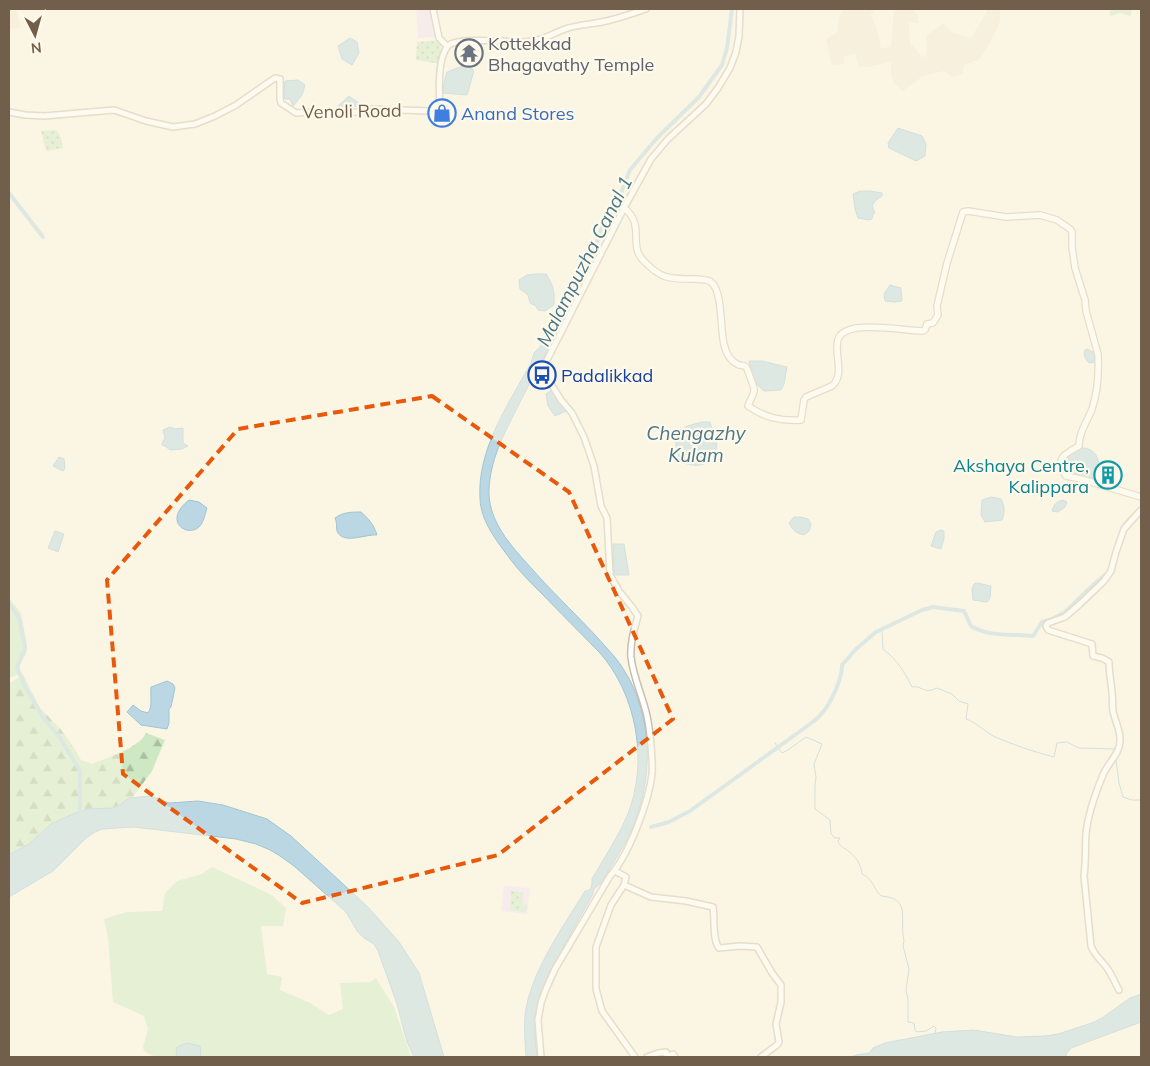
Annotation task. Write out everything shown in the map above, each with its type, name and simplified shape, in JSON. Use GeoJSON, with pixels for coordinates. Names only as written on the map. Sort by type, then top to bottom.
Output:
{"type":"FeatureCollection","features":[{"type":"Feature","properties":{"kind":"main road"},"geometry":{"type":"LineString","coordinates":[[624,208],[631,214],[634,221],[638,252],[641,258],[657,274],[668,279],[708,280],[714,285],[719,302],[725,350],[733,361],[748,369],[751,383],[754,387],[748,406],[772,419],[787,421],[801,420],[806,397],[834,384],[839,371],[838,339],[843,333],[855,328],[924,331],[927,324],[934,321],[938,315],[937,306],[947,263],[963,212],[968,211],[1006,218],[1036,214],[1057,220],[1072,232],[1075,268],[1098,354],[1099,375],[1092,409],[1079,438],[1079,446],[1067,452],[1062,459],[1061,465],[1066,476],[1141,497]]}},
{"type":"Feature","properties":{"kind":"street"},"geometry":{"type":"LineString","coordinates":[[434,9],[439,38],[447,46],[454,42],[491,40],[527,42],[538,40],[569,28],[603,22],[646,9]]}},
{"type":"Feature","properties":{"kind":"street"},"geometry":{"type":"LineString","coordinates":[[540,1057],[538,1020],[546,989],[555,969],[610,876],[615,871],[631,841],[646,799],[652,773],[648,718],[631,658],[632,637],[638,616],[619,591],[610,575],[607,518],[601,506],[594,466],[584,437],[572,413],[561,400],[543,368],[624,208],[651,160],[668,139],[706,104],[730,68],[739,36],[740,9]]}},
{"type":"Feature","properties":{"kind":"street","name":"Venoli Road"},"geometry":{"type":"LineString","coordinates":[[9,112],[44,116],[114,110],[146,121],[173,127],[195,124],[215,116],[236,105],[275,78],[280,79],[281,103],[296,113],[359,112],[368,109],[431,111],[440,108],[439,80],[443,56],[447,46]]}},
{"type":"Feature","properties":{"kind":"street"},"geometry":{"type":"LineString","coordinates":[[1119,990],[1107,968],[1090,946],[1084,876],[1086,832],[1092,806],[1104,771],[1120,744],[1113,710],[1108,662],[1093,656],[1092,644],[1048,630],[1046,626],[1048,623],[1065,616],[1104,581],[1111,571],[1124,529],[1141,510]]}},
{"type":"Feature","properties":{"kind":"street"},"geometry":{"type":"LineString","coordinates":[[615,871],[626,877],[624,885],[611,905],[596,947],[596,989],[602,1011],[635,1057]]}},
{"type":"Feature","properties":{"kind":"street"},"geometry":{"type":"LineString","coordinates":[[624,885],[650,897],[686,901],[713,907],[716,943],[719,948],[757,947],[781,985],[781,1002],[776,1024],[779,1042],[761,1057]]}},
{"type":"Feature","properties":{"kind":"street"},"geometry":{"type":"LineString","coordinates":[[647,1057],[666,1052],[667,1056],[673,1054],[674,1057]]}},
{"type":"Feature","properties":{"kind":"highlighted area"},"geometry":{"type":"Polygon","coordinates":[[[432,396],[569,492],[673,719],[498,855],[302,903],[123,774],[107,580],[238,429],[432,396]]]}},
{"type":"Feature","properties":{"kind":"shaded area"},"geometry":{"type":"Polygon","coordinates":[[[9,9],[16,9],[21,28],[9,29],[9,9]]]}},
{"type":"Feature","properties":{"kind":"shaded area"},"geometry":{"type":"Polygon","coordinates":[[[416,9],[431,9],[437,37],[418,38],[416,9]]]}},
{"type":"Feature","properties":{"kind":"shaded area"},"geometry":{"type":"Polygon","coordinates":[[[846,9],[875,9],[871,15],[878,32],[881,48],[891,47],[894,9],[914,9],[918,16],[918,23],[909,23],[910,43],[922,57],[926,56],[926,36],[943,23],[953,33],[971,38],[988,9],[1000,9],[1000,21],[980,59],[964,65],[963,74],[953,77],[944,71],[923,76],[903,91],[891,77],[891,62],[867,67],[858,66],[855,54],[844,57],[844,64],[832,65],[826,39],[837,32],[839,16],[846,9]]]}},
{"type":"Feature","properties":{"kind":"shaded area"},"geometry":{"type":"Polygon","coordinates":[[[504,886],[530,888],[527,914],[501,911],[504,886]]]}},
{"type":"Feature","properties":{"kind":"green space"},"geometry":{"type":"Polygon","coordinates":[[[1111,9],[1132,9],[1131,16],[1120,13],[1111,16],[1109,14],[1111,9]]]}},
{"type":"Feature","properties":{"kind":"green space"},"geometry":{"type":"Polygon","coordinates":[[[439,40],[441,44],[440,64],[416,60],[417,42],[439,40]]]}},
{"type":"Feature","properties":{"kind":"green space"},"geometry":{"type":"Polygon","coordinates":[[[55,130],[60,135],[63,148],[46,151],[41,131],[55,130]]]}},
{"type":"Feature","properties":{"kind":"green space"},"geometry":{"type":"Polygon","coordinates":[[[9,598],[21,613],[27,645],[26,654],[20,663],[20,674],[9,678],[9,598]]]}},
{"type":"Feature","properties":{"kind":"green space"},"geometry":{"type":"Polygon","coordinates":[[[23,674],[40,708],[60,728],[81,760],[92,764],[114,755],[136,744],[146,733],[165,740],[152,771],[133,797],[113,808],[88,809],[51,824],[29,844],[9,855],[9,684],[23,674]]]}},
{"type":"Feature","properties":{"kind":"green space"},"geometry":{"type":"Polygon","coordinates":[[[212,867],[272,895],[286,908],[283,926],[261,926],[267,974],[282,977],[280,990],[310,1003],[329,1015],[343,1009],[340,983],[370,982],[376,978],[394,1007],[411,1057],[160,1057],[150,1055],[144,1051],[143,1047],[148,1029],[144,1016],[113,1002],[108,938],[104,919],[127,912],[162,911],[165,893],[177,881],[202,874],[212,867]]]}},
{"type":"Feature","properties":{"kind":"green space"},"geometry":{"type":"Polygon","coordinates":[[[511,891],[523,893],[522,904],[527,905],[526,912],[510,910],[511,891]]]}},
{"type":"Feature","properties":{"kind":"water"},"geometry":{"type":"Polygon","coordinates":[[[350,38],[357,42],[359,53],[352,65],[342,59],[338,46],[350,38]]]}},
{"type":"Feature","properties":{"kind":"water"},"geometry":{"type":"Polygon","coordinates":[[[470,66],[474,71],[467,95],[443,93],[447,72],[460,67],[470,66]]]}},
{"type":"Feature","properties":{"kind":"water"},"geometry":{"type":"Polygon","coordinates":[[[298,80],[305,85],[302,95],[293,106],[290,99],[285,99],[285,81],[298,80]]]}},
{"type":"Feature","properties":{"kind":"water"},"geometry":{"type":"Polygon","coordinates":[[[349,96],[363,106],[337,107],[349,96]]]}},
{"type":"Feature","properties":{"kind":"water"},"geometry":{"type":"Polygon","coordinates":[[[898,128],[922,136],[926,144],[925,156],[916,161],[889,148],[888,143],[898,128]]]}},
{"type":"Feature","properties":{"kind":"water"},"geometry":{"type":"Polygon","coordinates":[[[860,191],[882,193],[882,196],[872,206],[875,213],[872,219],[858,218],[853,194],[860,191]]]}},
{"type":"Feature","properties":{"kind":"water"},"geometry":{"type":"Polygon","coordinates":[[[546,274],[553,288],[554,305],[545,311],[538,310],[536,306],[530,303],[528,295],[520,289],[519,280],[527,275],[546,274]]]}},
{"type":"Feature","properties":{"kind":"water"},"geometry":{"type":"Polygon","coordinates":[[[890,285],[901,288],[902,301],[885,301],[884,294],[890,285]]]}},
{"type":"Feature","properties":{"kind":"water"},"geometry":{"type":"Polygon","coordinates":[[[542,345],[549,348],[512,418],[495,458],[490,479],[489,500],[499,528],[517,552],[545,584],[603,643],[625,671],[640,705],[647,743],[647,761],[646,780],[634,824],[626,842],[601,883],[594,889],[592,896],[550,971],[539,996],[536,1013],[535,1036],[537,1057],[526,1057],[525,1015],[533,983],[558,935],[585,891],[590,889],[592,879],[627,816],[634,795],[638,752],[636,730],[630,708],[612,669],[599,652],[513,563],[483,516],[480,499],[480,481],[489,445],[504,411],[531,363],[534,353],[542,345]]]}},
{"type":"Feature","properties":{"kind":"water"},"geometry":{"type":"Polygon","coordinates":[[[1087,349],[1097,354],[1096,362],[1089,363],[1086,360],[1084,354],[1087,349]]]}},
{"type":"Feature","properties":{"kind":"water"},"geometry":{"type":"Polygon","coordinates":[[[749,361],[762,361],[787,367],[781,390],[764,391],[760,388],[754,378],[749,361]]]}},
{"type":"Feature","properties":{"kind":"water"},"geometry":{"type":"Polygon","coordinates":[[[552,390],[556,393],[566,411],[555,416],[548,406],[546,394],[552,390]]]}},
{"type":"Feature","properties":{"kind":"water","name":"Chengazhy Kulam"},"geometry":{"type":"Polygon","coordinates":[[[710,422],[717,445],[713,461],[697,465],[681,462],[676,447],[676,432],[687,426],[710,422]]]}},
{"type":"Feature","properties":{"kind":"water"},"geometry":{"type":"Polygon","coordinates":[[[170,427],[175,429],[183,428],[183,443],[188,446],[182,449],[170,450],[162,445],[165,438],[163,430],[170,427]]]}},
{"type":"Feature","properties":{"kind":"water"},"geometry":{"type":"Polygon","coordinates":[[[1083,448],[1093,451],[1096,455],[1099,464],[1099,479],[1068,475],[1064,467],[1065,460],[1076,450],[1083,448]]]}},
{"type":"Feature","properties":{"kind":"water"},"geometry":{"type":"Polygon","coordinates":[[[59,457],[64,459],[65,468],[63,471],[53,466],[59,457]]]}},
{"type":"Feature","properties":{"kind":"water"},"geometry":{"type":"Polygon","coordinates":[[[991,497],[1001,499],[1004,514],[1002,520],[985,522],[981,515],[982,500],[991,497]]]}},
{"type":"Feature","properties":{"kind":"water"},"geometry":{"type":"Polygon","coordinates":[[[189,500],[199,502],[207,508],[201,525],[194,530],[183,529],[177,521],[177,515],[181,508],[189,500]]]}},
{"type":"Feature","properties":{"kind":"water"},"geometry":{"type":"Polygon","coordinates":[[[1063,500],[1067,502],[1065,507],[1058,512],[1052,511],[1056,504],[1063,500]]]}},
{"type":"Feature","properties":{"kind":"water"},"geometry":{"type":"Polygon","coordinates":[[[361,512],[371,522],[377,535],[351,538],[341,536],[337,531],[335,518],[344,513],[361,512]]]}},
{"type":"Feature","properties":{"kind":"water"},"geometry":{"type":"Polygon","coordinates":[[[794,517],[808,519],[811,524],[809,531],[804,535],[795,531],[790,526],[789,523],[794,517]]]}},
{"type":"Feature","properties":{"kind":"water"},"geometry":{"type":"Polygon","coordinates":[[[55,531],[64,534],[58,552],[48,548],[55,531]]]}},
{"type":"Feature","properties":{"kind":"water"},"geometry":{"type":"Polygon","coordinates":[[[944,531],[944,538],[941,549],[931,546],[936,532],[944,531]]]}},
{"type":"Feature","properties":{"kind":"water"},"geometry":{"type":"Polygon","coordinates":[[[613,544],[624,544],[629,575],[614,575],[613,544]]]}},
{"type":"Feature","properties":{"kind":"water"},"geometry":{"type":"Polygon","coordinates":[[[974,584],[991,586],[990,598],[987,602],[973,600],[972,589],[974,584]]]}},
{"type":"Feature","properties":{"kind":"water"},"geometry":{"type":"Polygon","coordinates":[[[167,681],[173,684],[175,688],[169,709],[167,729],[141,725],[127,712],[133,705],[141,711],[148,713],[151,704],[151,687],[167,681]]]}},
{"type":"Feature","properties":{"kind":"water"},"geometry":{"type":"Polygon","coordinates":[[[150,796],[169,803],[198,801],[223,805],[267,819],[291,836],[368,907],[399,942],[419,973],[444,1057],[414,1057],[407,1042],[397,1004],[374,944],[357,931],[346,912],[294,866],[270,850],[256,844],[236,839],[134,827],[102,829],[86,838],[53,871],[9,897],[9,855],[29,844],[51,824],[88,809],[113,808],[129,798],[150,796]]]}},
{"type":"Feature","properties":{"kind":"water"},"geometry":{"type":"Polygon","coordinates":[[[1141,994],[1141,1022],[1071,1048],[1066,1057],[851,1057],[869,1053],[873,1048],[885,1043],[942,1032],[973,1030],[1017,1037],[1058,1034],[1092,1023],[1130,998],[1141,994]]]}},
{"type":"Feature","properties":{"kind":"water"},"geometry":{"type":"Polygon","coordinates":[[[187,1043],[200,1046],[201,1057],[178,1057],[176,1054],[177,1047],[187,1043]]]}},
{"type":"Feature","properties":{"kind":"waterway","name":"Malampuzha Canal 1"},"geometry":{"type":"LineString","coordinates":[[540,350],[552,324],[563,310],[596,244],[601,229],[619,198],[630,170],[657,138],[699,97],[722,65],[727,48],[732,9]]}},
{"type":"Feature","properties":{"kind":"waterway"},"geometry":{"type":"LineString","coordinates":[[9,193],[43,237]]}},
{"type":"Feature","properties":{"kind":"waterway"},"geometry":{"type":"LineString","coordinates":[[1125,524],[1139,509]]}},
{"type":"Feature","properties":{"kind":"waterway"},"geometry":{"type":"LineString","coordinates":[[651,827],[669,822],[690,811],[816,719],[832,697],[838,683],[842,665],[856,649],[876,632],[922,610],[933,607],[964,611],[971,626],[978,630],[1033,636],[1042,622],[1065,612],[1106,574]]}},
{"type":"Feature","properties":{"kind":"waterway"},"geometry":{"type":"LineString","coordinates":[[9,603],[20,620],[25,649],[17,667],[25,687],[80,771],[80,814]]}},
{"type":"Feature","properties":{"kind":"waterway"},"geometry":{"type":"LineString","coordinates":[[882,629],[883,649],[900,666],[912,687],[919,687],[929,691],[937,688],[952,694],[959,701],[968,704],[966,719],[993,736],[1023,748],[1054,757],[1057,743],[1067,742],[1079,748],[1115,749]]}},
{"type":"Feature","properties":{"kind":"waterway"},"geometry":{"type":"LineString","coordinates":[[775,743],[782,753],[806,737],[822,744],[814,764],[816,777],[815,809],[830,820],[831,834],[835,838],[840,838],[838,841],[842,847],[855,857],[862,874],[871,881],[878,893],[881,896],[897,901],[901,905],[903,946],[909,969],[906,990],[908,1022],[914,1023],[917,1032],[926,1031],[934,1026],[936,1028],[935,1034]]}},
{"type":"Feature","properties":{"kind":"waterway"},"geometry":{"type":"LineString","coordinates":[[1116,759],[1123,797],[1141,800]]}},
{"type":"Feature","properties":{"kind":"place","name":"Kottekkad Bhagavathy Temple"},"geometry":{"type":"Point","coordinates":[469,53]}},
{"type":"Feature","properties":{"kind":"place","name":"Anand Stores"},"geometry":{"type":"Point","coordinates":[442,113]}},
{"type":"Feature","properties":{"kind":"place","name":"Padalikkad"},"geometry":{"type":"Point","coordinates":[542,375]}},
{"type":"Feature","properties":{"kind":"place","name":"Akshaya Centre, Kalippara"},"geometry":{"type":"Point","coordinates":[1108,475]}}]}
